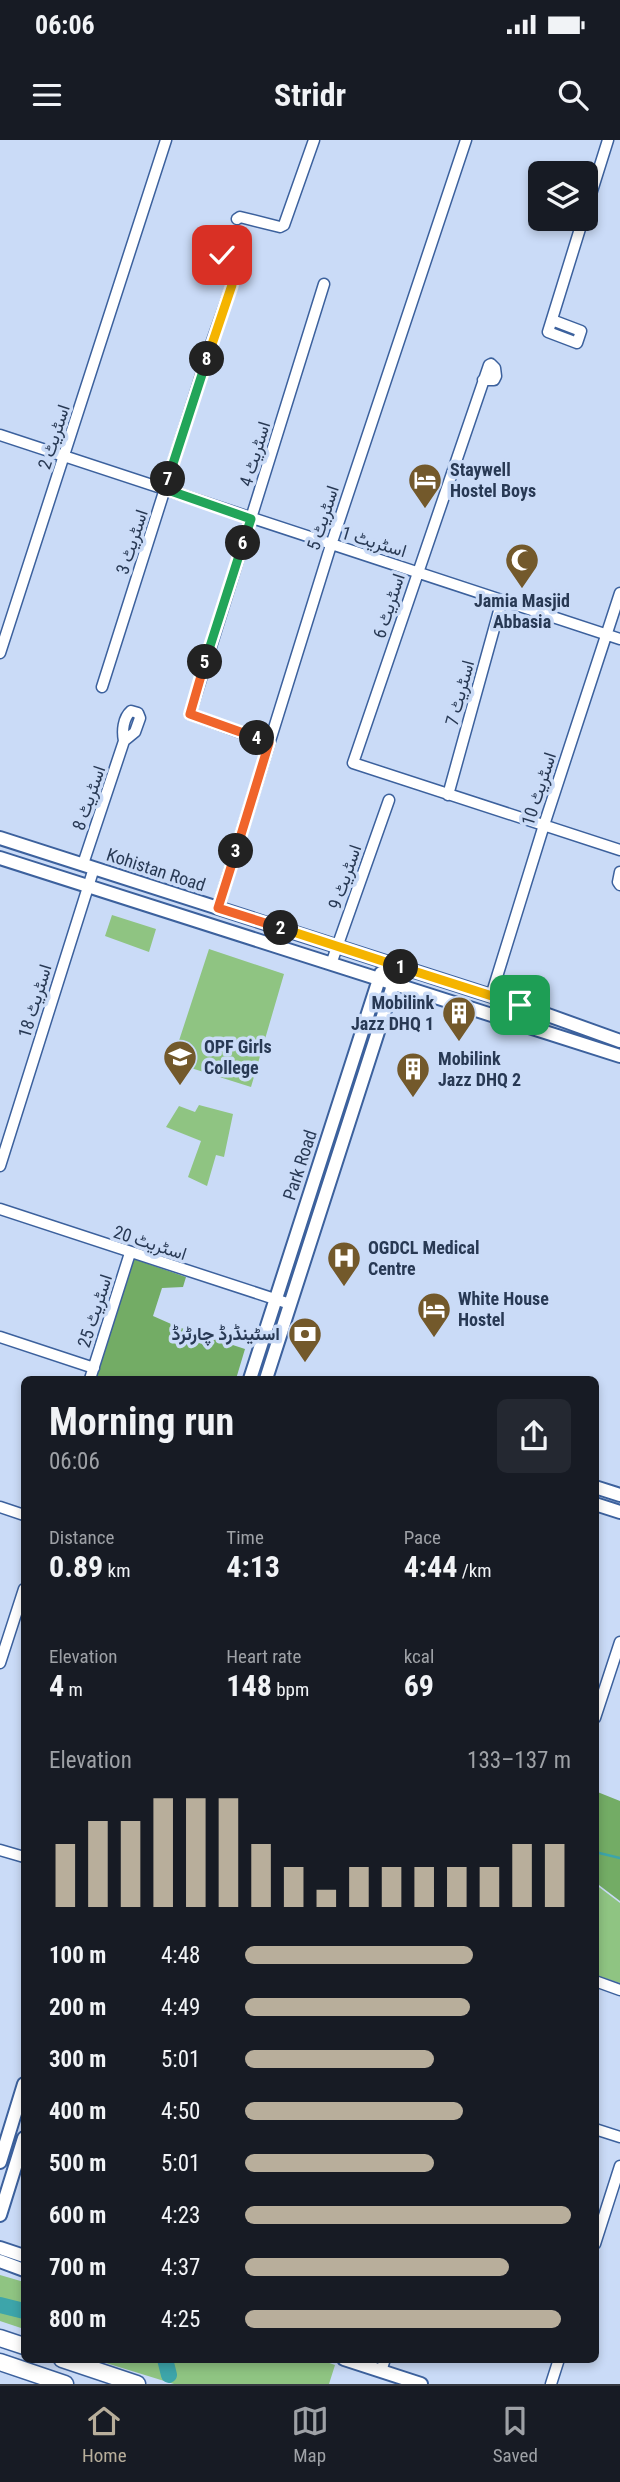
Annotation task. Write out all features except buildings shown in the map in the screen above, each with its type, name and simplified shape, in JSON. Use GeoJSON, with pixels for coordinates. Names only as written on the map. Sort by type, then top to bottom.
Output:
{"type":"FeatureCollection","features":[{"type":"Feature","properties":{"kind":"main road"},"geometry":{"type":"LineString","coordinates":[[0,2338],[21,2346]]}},
{"type":"Feature","properties":{"kind":"main road"},"geometry":{"type":"LineString","coordinates":[[0,2362],[65,2384]]}},
{"type":"Feature","properties":{"kind":"main road"},"geometry":{"type":"LineString","coordinates":[[74,2363],[137,2384]]}},
{"type":"Feature","properties":{"kind":"street","name":"اسٹریٹ 2"},"geometry":{"type":"LineString","coordinates":[[0,653],[166,140]]}},
{"type":"Feature","properties":{"kind":"street"},"geometry":{"type":"LineString","coordinates":[[237,219],[240,217],[280,228],[284,225],[314,140]]}},
{"type":"Feature","properties":{"kind":"street","name":"اسٹریٹ 5"},"geometry":{"type":"LineString","coordinates":[[218,908],[331,545],[466,140]]}},
{"type":"Feature","properties":{"kind":"street"},"geometry":{"type":"LineString","coordinates":[[598,172],[608,140]]}},
{"type":"Feature","properties":{"kind":"street"},"geometry":{"type":"LineString","coordinates":[[552,320],[579,231]]}},
{"type":"Feature","properties":{"kind":"street","name":"اسٹریٹ 3"},"geometry":{"type":"LineString","coordinates":[[102,687],[210,347],[229,298],[233,277],[221,249]]}},
{"type":"Feature","properties":{"kind":"street","name":"اسٹریٹ 4"},"geometry":{"type":"LineString","coordinates":[[269,743],[190,714],[324,284]]}},
{"type":"Feature","properties":{"kind":"street","name":"اسٹریٹ 6"},"geometry":{"type":"LineString","coordinates":[[448,795],[353,763],[483,380]]}},
{"type":"Feature","properties":{"kind":"street","name":"اسٹریٹ 1"},"geometry":{"type":"LineString","coordinates":[[0,435],[620,639]]}},
{"type":"Feature","properties":{"kind":"street","name":"اسٹریٹ 10"},"geometry":{"type":"LineString","coordinates":[[491,996],[620,593]]}},
{"type":"Feature","properties":{"kind":"street","name":"اسٹریٹ 7"},"geometry":{"type":"LineString","coordinates":[[448,795],[502,600]]}},
{"type":"Feature","properties":{"kind":"street","name":"اسٹریٹ 8"},"geometry":{"type":"LineString","coordinates":[[88,886],[88,866],[124,741]]}},
{"type":"Feature","properties":{"kind":"street"},"geometry":{"type":"LineString","coordinates":[[448,795],[620,850]]}},
{"type":"Feature","properties":{"kind":"street","name":"اسٹریٹ 9"},"geometry":{"type":"LineString","coordinates":[[331,964],[388,800]]}},
{"type":"Feature","properties":{"kind":"street","name":"Kohistan Road"},"geometry":{"type":"LineString","coordinates":[[0,838],[520,1005],[620,1041]]}},
{"type":"Feature","properties":{"kind":"street","name":"Kohistan Road"},"geometry":{"type":"LineString","coordinates":[[0,858],[620,1056]]}},
{"type":"Feature","properties":{"kind":"street"},"geometry":{"type":"LineString","coordinates":[[620,872],[620,885]]}},
{"type":"Feature","properties":{"kind":"street","name":"اسٹریٹ 18"},"geometry":{"type":"LineString","coordinates":[[0,1167],[88,886]]}},
{"type":"Feature","properties":{"kind":"street","name":"Park Road"},"geometry":{"type":"LineString","coordinates":[[257,1376],[275,1299],[384,961]]}},
{"type":"Feature","properties":{"kind":"street","name":"Park Road"},"geometry":{"type":"LineString","coordinates":[[258,1376],[290,1304],[399,966]]}},
{"type":"Feature","properties":{"kind":"street"},"geometry":{"type":"LineString","coordinates":[[485,1014],[491,996]]}},
{"type":"Feature","properties":{"kind":"street"},"geometry":{"type":"LineString","coordinates":[[515,1023],[520,1005]]}},
{"type":"Feature","properties":{"kind":"street","name":"اسٹریٹ 20"},"geometry":{"type":"LineString","coordinates":[[1,1212],[290,1304]]}},
{"type":"Feature","properties":{"kind":"street","name":"اسٹریٹ 25"},"geometry":{"type":"LineString","coordinates":[[91,1376],[130,1254]]}},
{"type":"Feature","properties":{"kind":"street"},"geometry":{"type":"LineString","coordinates":[[0,1336],[94,1368]]}},
{"type":"Feature","properties":{"kind":"street"},"geometry":{"type":"LineString","coordinates":[[599,1488],[620,1495]]}},
{"type":"Feature","properties":{"kind":"street"},"geometry":{"type":"LineString","coordinates":[[599,1505],[620,1512]]}},
{"type":"Feature","properties":{"kind":"street"},"geometry":{"type":"LineString","coordinates":[[0,1507],[21,1514]]}},
{"type":"Feature","properties":{"kind":"street"},"geometry":{"type":"LineString","coordinates":[[0,1664],[21,1598]]}},
{"type":"Feature","properties":{"kind":"street"},"geometry":{"type":"LineString","coordinates":[[599,1706],[620,1642]]}},
{"type":"Feature","properties":{"kind":"street"},"geometry":{"type":"LineString","coordinates":[[0,1850],[21,1856]]}},
{"type":"Feature","properties":{"kind":"street"},"geometry":{"type":"LineString","coordinates":[[599,1982],[620,1990]]}},
{"type":"Feature","properties":{"kind":"street"},"geometry":{"type":"LineString","coordinates":[[0,2162],[21,2094]]}},
{"type":"Feature","properties":{"kind":"street"},"geometry":{"type":"LineString","coordinates":[[599,2130],[620,2137]]}},
{"type":"Feature","properties":{"kind":"street"},"geometry":{"type":"LineString","coordinates":[[0,2215],[21,2148]]}},
{"type":"Feature","properties":{"kind":"street"},"geometry":{"type":"LineString","coordinates":[[599,2232],[620,2166]]}},
{"type":"Feature","properties":{"kind":"street"},"geometry":{"type":"LineString","coordinates":[[0,2248],[21,2255]]}},
{"type":"Feature","properties":{"kind":"street"},"geometry":{"type":"LineString","coordinates":[[0,2261],[21,2269]]}},
{"type":"Feature","properties":{"kind":"street"},"geometry":{"type":"LineString","coordinates":[[551,2384],[558,2363]]}},
{"type":"Feature","properties":{"kind":"street"},"geometry":{"type":"LineString","coordinates":[[383,2365],[421,2384]]}},
{"type":"Feature","properties":{"kind":"green space"},"geometry":{"type":"Polygon","coordinates":[[[112,915],[156,929],[149,952],[105,936],[112,915]]]}},
{"type":"Feature","properties":{"kind":"green space"},"geometry":{"type":"Polygon","coordinates":[[[209,949],[284,974],[251,1087],[172,1062],[209,949]]]}},
{"type":"Feature","properties":{"kind":"green space"},"geometry":{"type":"Polygon","coordinates":[[[199,1105],[233,1114],[224,1157],[216,1155],[207,1186],[188,1177],[201,1141],[166,1127],[179,1106],[195,1112],[199,1105]]]}},
{"type":"Feature","properties":{"kind":"green space"},"geometry":{"type":"Polygon","coordinates":[[[134,1259],[186,1277],[183,1287],[162,1288],[153,1316],[245,1349],[237,1376],[94,1376],[134,1259]]]}},
{"type":"Feature","properties":{"kind":"green space"},"geometry":{"type":"Polygon","coordinates":[[[599,1793],[620,1801],[620,1901],[599,1885],[599,1793]]]}},
{"type":"Feature","properties":{"kind":"green space"},"geometry":{"type":"Polygon","coordinates":[[[599,1887],[620,1903],[620,1983],[599,1976],[599,1887]]]}},
{"type":"Feature","properties":{"kind":"green space"},"geometry":{"type":"Polygon","coordinates":[[[0,2275],[21,2281],[21,2328],[0,2321],[0,2275]]]}},
{"type":"Feature","properties":{"kind":"green space"},"geometry":{"type":"Polygon","coordinates":[[[106,2363],[335,2365],[329,2384],[174,2384],[106,2363]]]}},
{"type":"Feature","properties":{"kind":"waterway"},"geometry":{"type":"LineString","coordinates":[[599,1853],[620,1858]]}},
{"type":"Feature","properties":{"kind":"waterway"},"geometry":{"type":"LineString","coordinates":[[0,2305],[21,2310]]}},
{"type":"Feature","properties":{"kind":"waterway"},"geometry":{"type":"LineString","coordinates":[[166,2363],[169,2375]]}},
{"type":"Feature","properties":{"kind":"place","name":"Staywell Hostel Boys"},"geometry":{"type":"Point","coordinates":[425,510]}},
{"type":"Feature","properties":{"kind":"place","name":"Jamia Masjid Abbasia"},"geometry":{"type":"Point","coordinates":[522,590]}},
{"type":"Feature","properties":{"kind":"place","name":"Mobilink Jazz DHQ 1"},"geometry":{"type":"Point","coordinates":[459,1043]}},
{"type":"Feature","properties":{"kind":"place","name":"OPF Girls College"},"geometry":{"type":"Point","coordinates":[180,1087]}},
{"type":"Feature","properties":{"kind":"place","name":"Mobilink Jazz DHQ 2"},"geometry":{"type":"Point","coordinates":[413,1099]}},
{"type":"Feature","properties":{"kind":"place","name":"OGDCL Medical Centre"},"geometry":{"type":"Point","coordinates":[344,1288]}},
{"type":"Feature","properties":{"kind":"place","name":"White House Hostel"},"geometry":{"type":"Point","coordinates":[434,1339]}},
{"type":"Feature","properties":{"kind":"place","name":"اسٹینڈرڈ چارٹرڈ"},"geometry":{"type":"Point","coordinates":[305,1364]}},
{"type":"Feature","properties":{"kind":"route"},"geometry":{"type":"LineString","coordinates":[[222,255],[233,277],[229,298],[210,347],[165,489],[251,519],[190,714],[269,743],[218,908],[520,1005]]}}]}
